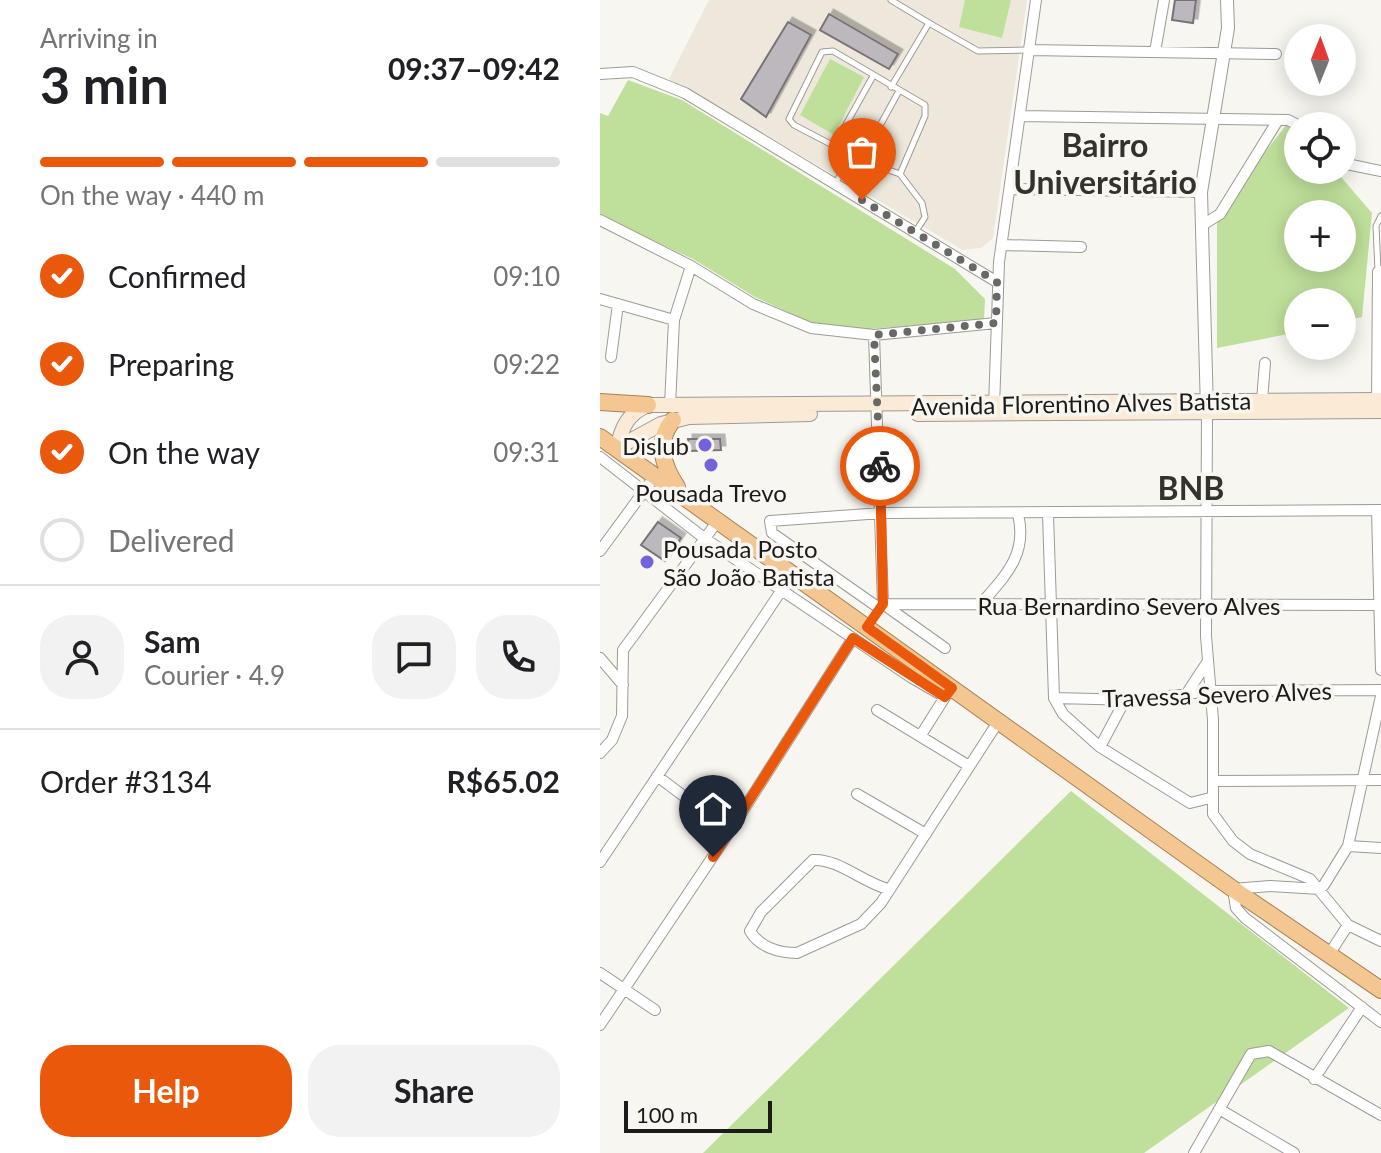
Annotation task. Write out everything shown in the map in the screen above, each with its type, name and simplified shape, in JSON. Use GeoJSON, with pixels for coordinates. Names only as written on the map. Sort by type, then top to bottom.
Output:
{"type":"FeatureCollection","features":[{"type":"Feature","properties":{"kind":"highway"},"geometry":{"type":"LineString","coordinates":[[600,402],[648,405]]}},
{"type":"Feature","properties":{"kind":"highway"},"geometry":{"type":"LineString","coordinates":[[671,412],[662,439],[663,452],[666,470],[685,498]]}},
{"type":"Feature","properties":{"kind":"highway"},"geometry":{"type":"LineString","coordinates":[[600,437],[867,627],[948,692],[998,722],[1381,990]]}},
{"type":"Feature","properties":{"kind":"main road","name":"Avenida Florentino Alves Batista"},"geometry":{"type":"LineString","coordinates":[[1207,407],[1262,401],[1379,406]]}},
{"type":"Feature","properties":{"kind":"main road","name":"Avenida Florentino Alves Batista"},"geometry":{"type":"LineString","coordinates":[[648,405],[671,412],[1379,406]]}},
{"type":"Feature","properties":{"kind":"main road"},"geometry":{"type":"LineString","coordinates":[[617,448],[625,421],[635,410],[648,405]]}},
{"type":"Feature","properties":{"kind":"main road","name":"Avenida Florentino Alves Batista"},"geometry":{"type":"LineString","coordinates":[[617,448],[671,412]]}},
{"type":"Feature","properties":{"kind":"street"},"geometry":{"type":"LineString","coordinates":[[994,408],[997,282],[1036,0]]}},
{"type":"Feature","properties":{"kind":"street"},"geometry":{"type":"LineString","coordinates":[[1155,52],[1164,0]]}},
{"type":"Feature","properties":{"kind":"street"},"geometry":{"type":"LineString","coordinates":[[1227,0],[1224,54],[1201,192],[1209,513],[1206,605],[1213,781],[1210,798],[1213,814],[1233,841],[1250,854],[1306,877],[1320,889],[1348,925],[1381,941]]}},
{"type":"Feature","properties":{"kind":"street"},"geometry":{"type":"LineString","coordinates":[[1029,50],[1276,54]]}},
{"type":"Feature","properties":{"kind":"street"},"geometry":{"type":"LineString","coordinates":[[600,74],[633,72],[685,93],[997,282]]}},
{"type":"Feature","properties":{"kind":"street"},"geometry":{"type":"LineString","coordinates":[[1020,116],[1284,122]]}},
{"type":"Feature","properties":{"kind":"street"},"geometry":{"type":"LineString","coordinates":[[1201,226],[1220,214],[1278,120]]}},
{"type":"Feature","properties":{"kind":"street"},"geometry":{"type":"LineString","coordinates":[[1356,166],[1381,171]]}},
{"type":"Feature","properties":{"kind":"street"},"geometry":{"type":"LineString","coordinates":[[1010,189],[1201,192]]}},
{"type":"Feature","properties":{"kind":"street"},"geometry":{"type":"LineString","coordinates":[[600,220],[691,266],[753,304],[798,323],[843,334],[874,335],[996,323]]}},
{"type":"Feature","properties":{"kind":"street"},"geometry":{"type":"LineString","coordinates":[[1002,245],[1081,247]]}},
{"type":"Feature","properties":{"kind":"street"},"geometry":{"type":"LineString","coordinates":[[671,412],[674,320],[691,266]]}},
{"type":"Feature","properties":{"kind":"street"},"geometry":{"type":"LineString","coordinates":[[1379,272],[1379,406]]}},
{"type":"Feature","properties":{"kind":"street"},"geometry":{"type":"LineString","coordinates":[[600,299],[674,320]]}},
{"type":"Feature","properties":{"kind":"street"},"geometry":{"type":"LineString","coordinates":[[611,357],[618,304]]}},
{"type":"Feature","properties":{"kind":"street"},"geometry":{"type":"LineString","coordinates":[[867,627],[881,606],[882,513],[874,335]]}},
{"type":"Feature","properties":{"kind":"street"},"geometry":{"type":"LineString","coordinates":[[1262,401],[1265,363]]}},
{"type":"Feature","properties":{"kind":"street"},"geometry":{"type":"LineString","coordinates":[[600,457],[704,538],[781,591],[853,638],[948,692],[921,735]]}},
{"type":"Feature","properties":{"kind":"street"},"geometry":{"type":"LineString","coordinates":[[600,551],[655,476]]}},
{"type":"Feature","properties":{"kind":"street"},"geometry":{"type":"LineString","coordinates":[[945,648],[782,541],[769,529],[770,521],[882,513],[1020,519],[1048,514],[1379,510],[1381,670]]}},
{"type":"Feature","properties":{"kind":"street"},"geometry":{"type":"LineString","coordinates":[[1048,514],[1054,698],[1074,725],[1100,747],[1190,803],[1210,798]]}},
{"type":"Feature","properties":{"kind":"street"},"geometry":{"type":"LineString","coordinates":[[980,605],[1017,560],[1020,519]]}},
{"type":"Feature","properties":{"kind":"street"},"geometry":{"type":"LineString","coordinates":[[600,753],[617,730],[623,685],[623,650],[717,522]]}},
{"type":"Feature","properties":{"kind":"street"},"geometry":{"type":"LineString","coordinates":[[600,862],[781,591]]}},
{"type":"Feature","properties":{"kind":"street","name":"Rua Bernardino Severo Alves"},"geometry":{"type":"LineString","coordinates":[[881,606],[1380,605]]}},
{"type":"Feature","properties":{"kind":"street"},"geometry":{"type":"LineString","coordinates":[[600,1025],[730,831],[853,638]]}},
{"type":"Feature","properties":{"kind":"street"},"geometry":{"type":"LineString","coordinates":[[600,658],[623,685]]}},
{"type":"Feature","properties":{"kind":"street"},"geometry":{"type":"LineString","coordinates":[[1187,693],[1208,661]]}},
{"type":"Feature","properties":{"kind":"street","name":"Travessa Severo Alves"},"geometry":{"type":"LineString","coordinates":[[1054,698],[1125,700],[1210,691],[1381,690]]}},
{"type":"Feature","properties":{"kind":"street"},"geometry":{"type":"LineString","coordinates":[[1320,889],[1348,846],[1381,696]]}},
{"type":"Feature","properties":{"kind":"street"},"geometry":{"type":"LineString","coordinates":[[1100,747],[1125,700]]}},
{"type":"Feature","properties":{"kind":"street"},"geometry":{"type":"LineString","coordinates":[[877,710],[969,766]]}},
{"type":"Feature","properties":{"kind":"street"},"geometry":{"type":"LineString","coordinates":[[888,889],[867,883],[835,865],[813,860],[761,912],[750,931],[756,940],[785,953],[808,950],[861,924],[888,889],[926,834],[998,722]]}},
{"type":"Feature","properties":{"kind":"street"},"geometry":{"type":"LineString","coordinates":[[657,776],[730,831]]}},
{"type":"Feature","properties":{"kind":"street"},"geometry":{"type":"LineString","coordinates":[[1213,781],[1381,780]]}},
{"type":"Feature","properties":{"kind":"street"},"geometry":{"type":"LineString","coordinates":[[857,794],[926,834]]}},
{"type":"Feature","properties":{"kind":"street"},"geometry":{"type":"LineString","coordinates":[[1348,846],[1381,848]]}},
{"type":"Feature","properties":{"kind":"street"},"geometry":{"type":"LineString","coordinates":[[1320,889],[1270,886],[1233,889],[1236,908],[1245,918],[1381,1022]]}},
{"type":"Feature","properties":{"kind":"street"},"geometry":{"type":"LineString","coordinates":[[1330,953],[1348,925]]}},
{"type":"Feature","properties":{"kind":"street"},"geometry":{"type":"LineString","coordinates":[[1362,931],[1381,934]]}},
{"type":"Feature","properties":{"kind":"street"},"geometry":{"type":"LineString","coordinates":[[600,973],[655,1010]]}},
{"type":"Feature","properties":{"kind":"street"},"geometry":{"type":"LineString","coordinates":[[1314,1079],[1362,1007]]}},
{"type":"Feature","properties":{"kind":"street"},"geometry":{"type":"LineString","coordinates":[[1194,1153],[1251,1054],[1259,1051],[1269,1051],[1381,1115]]}},
{"type":"Feature","properties":{"kind":"street"},"geometry":{"type":"LineString","coordinates":[[1219,1109],[1294,1153]]}},
{"type":"Feature","properties":{"kind":"lane"},"geometry":{"type":"LineString","coordinates":[[891,0],[978,51],[1029,50]]}},
{"type":"Feature","properties":{"kind":"lane"},"geometry":{"type":"LineString","coordinates":[[891,87],[929,23]]}},
{"type":"Feature","properties":{"kind":"lane"},"geometry":{"type":"LineString","coordinates":[[900,174],[926,111],[922,102],[833,51],[822,52],[789,119],[794,125],[850,155],[900,174],[917,195],[924,210],[924,222],[915,232]]}},
{"type":"Feature","properties":{"kind":"lane"},"geometry":{"type":"LineString","coordinates":[[834,146],[873,76]]}},
{"type":"Feature","properties":{"kind":"lane"},"geometry":{"type":"LineString","coordinates":[[861,160],[899,91]]}},
{"type":"Feature","properties":{"kind":"lane"},"geometry":{"type":"LineString","coordinates":[[836,184],[850,155]]}},
{"type":"Feature","properties":{"kind":"lane"},"geometry":{"type":"LineString","coordinates":[[1379,272],[1376,226],[1381,216]]}},
{"type":"Feature","properties":{"kind":"shaded area"},"geometry":{"type":"Polygon","coordinates":[[[709,0],[1027,0],[993,238],[981,248],[963,250],[669,79],[709,0]]]}},
{"type":"Feature","properties":{"kind":"green space"},"geometry":{"type":"Polygon","coordinates":[[[965,0],[1011,0],[1002,38],[959,27],[965,0]]]}},
{"type":"Feature","properties":{"kind":"green space"},"geometry":{"type":"Polygon","coordinates":[[[830,59],[864,77],[834,135],[800,115],[830,59]]]}},
{"type":"Feature","properties":{"kind":"green space"},"geometry":{"type":"Polygon","coordinates":[[[628,80],[682,100],[955,269],[985,299],[984,320],[868,329],[812,323],[755,297],[693,259],[600,216],[600,113],[608,116],[628,80]]]}},
{"type":"Feature","properties":{"kind":"green space"},"geometry":{"type":"Polygon","coordinates":[[[1284,128],[1284,184],[1347,184],[1372,213],[1362,317],[1356,318],[1356,288],[1284,288],[1284,335],[1217,348],[1217,213],[1284,128]]]}},
{"type":"Feature","properties":{"kind":"green space"},"geometry":{"type":"Polygon","coordinates":[[[1071,791],[1349,1008],[1144,1153],[703,1153],[1071,791]]]}},
{"type":"Feature","properties":{"kind":"building"},"geometry":{"type":"Polygon","coordinates":[[[1175,0],[1196,0],[1193,23],[1172,20],[1175,0]]]}},
{"type":"Feature","properties":{"kind":"building"},"geometry":{"type":"Polygon","coordinates":[[[829,14],[898,54],[889,69],[820,30],[829,14]]]}},
{"type":"Feature","properties":{"kind":"building"},"geometry":{"type":"Polygon","coordinates":[[[788,22],[811,35],[766,117],[741,99],[788,22]]]}},
{"type":"Feature","properties":{"kind":"building","name":"Dislub"},"geometry":{"type":"Polygon","coordinates":[[[688,439],[720,439],[721,450],[689,451],[688,439]]]}},
{"type":"Feature","properties":{"kind":"building"},"geometry":{"type":"Polygon","coordinates":[[[658,522],[681,538],[665,561],[641,545],[658,522]]]}},
{"type":"Feature","properties":{"kind":"way so far"},"geometry":{"type":"LineString","coordinates":[[862,200],[997,282],[996,323],[874,335],[880,466]]}},
{"type":"Feature","properties":{"kind":"place","name":"Dislub"},"geometry":{"type":"Point","coordinates":[705,445]}},
{"type":"Feature","properties":{"kind":"place","name":"Pousada Trevo"},"geometry":{"type":"Point","coordinates":[711,465]}},
{"type":"Feature","properties":{"kind":"place","name":"Pousada Posto São João Batista"},"geometry":{"type":"Point","coordinates":[647,562]}},
{"type":"Feature","properties":{"kind":"district","name":"Bairro Universitário"},"geometry":{"type":"Point","coordinates":[1105,162]}},
{"type":"Feature","properties":{"kind":"district","name":"BNB"},"geometry":{"type":"Point","coordinates":[1191,487]}},
{"type":"Feature","properties":{"kind":"route"},"geometry":{"type":"LineString","coordinates":[[713,857],[853,638],[945,697],[952,688],[867,627],[883,604],[880,466]]}}]}
